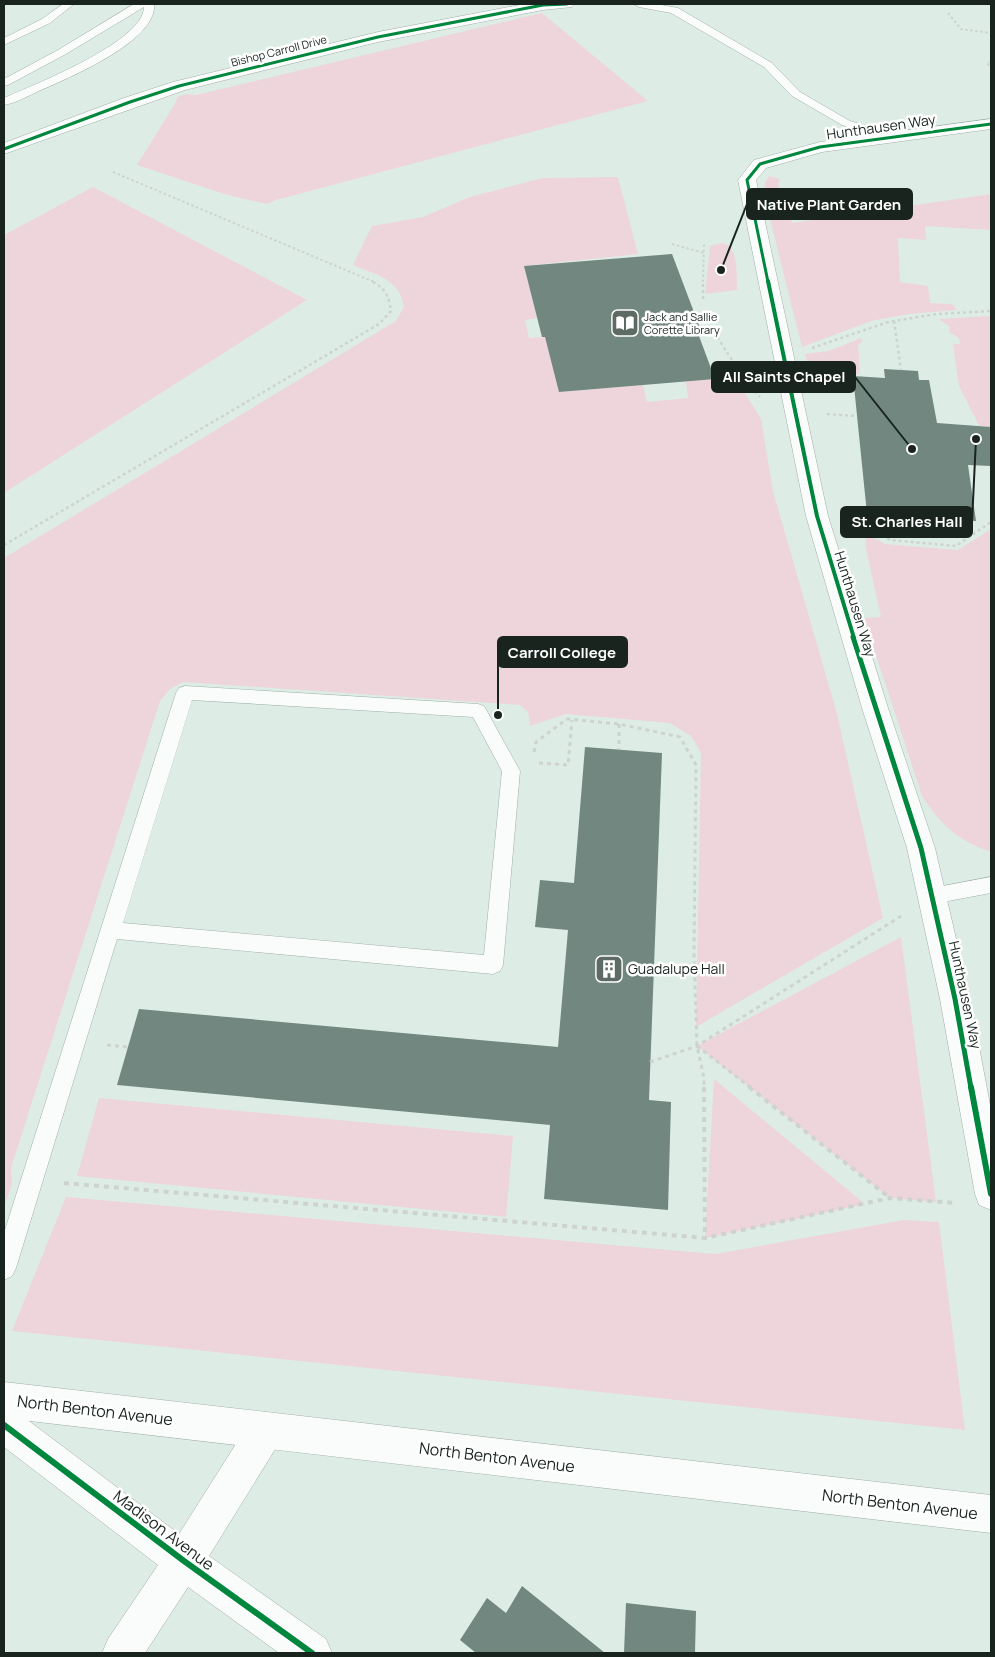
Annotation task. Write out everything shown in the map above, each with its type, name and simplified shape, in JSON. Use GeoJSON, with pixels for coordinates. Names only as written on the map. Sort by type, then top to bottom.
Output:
{"type":"FeatureCollection","features":[{"type":"Feature","properties":{"kind":"street","name":"Bishop Carroll Drive"},"geometry":{"type":"LineString","coordinates":[[4,149],[66,124],[179,86],[378,37],[543,5],[567,4]]}},
{"type":"Feature","properties":{"kind":"street","name":"Hunthausen Way"},"geometry":{"type":"LineString","coordinates":[[991,124],[820,147],[760,164],[747,180],[817,516],[874,708],[921,848],[955,998],[991,1194]]}},
{"type":"Feature","properties":{"kind":"street","name":"North Benton Avenue"},"geometry":{"type":"LineString","coordinates":[[4,1400],[991,1514]]}},
{"type":"Feature","properties":{"kind":"street","name":"Madison Avenue"},"geometry":{"type":"LineString","coordinates":[[4,1425],[312,1653]]}},
{"type":"Feature","properties":{"kind":"street"},"geometry":{"type":"LineString","coordinates":[[122,1653],[184,1560],[266,1430]]}},
{"type":"Feature","properties":{"kind":"lane"},"geometry":{"type":"LineString","coordinates":[[4,42],[46,21],[70,4]]}},
{"type":"Feature","properties":{"kind":"lane"},"geometry":{"type":"LineString","coordinates":[[4,82],[62,52],[142,4]]}},
{"type":"Feature","properties":{"kind":"lane"},"geometry":{"type":"LineString","coordinates":[[4,102],[71,72],[112,50],[138,29],[149,14],[149,4]]}},
{"type":"Feature","properties":{"kind":"lane"},"geometry":{"type":"LineString","coordinates":[[639,4],[674,10],[768,65],[796,94],[846,123],[891,137]]}},
{"type":"Feature","properties":{"kind":"lane"},"geometry":{"type":"LineString","coordinates":[[4,1268],[110,930],[185,694],[478,712],[511,771],[493,964],[110,930]]}},
{"type":"Feature","properties":{"kind":"lane"},"geometry":{"type":"LineString","coordinates":[[932,896],[991,885]]}},
{"type":"Feature","properties":{"kind":"path"},"geometry":{"type":"LineString","coordinates":[[948,13],[961,29],[991,33]]}},
{"type":"Feature","properties":{"kind":"path"},"geometry":{"type":"LineString","coordinates":[[991,62],[987,63],[991,68]]}},
{"type":"Feature","properties":{"kind":"path"},"geometry":{"type":"LineString","coordinates":[[4,545],[379,324],[390,311],[389,297],[379,284],[113,172]]}},
{"type":"Feature","properties":{"kind":"path"},"geometry":{"type":"LineString","coordinates":[[703,299],[704,242]]}},
{"type":"Feature","properties":{"kind":"path"},"geometry":{"type":"LineString","coordinates":[[672,244],[704,253]]}},
{"type":"Feature","properties":{"kind":"path"},"geometry":{"type":"LineString","coordinates":[[805,350],[894,321],[937,314],[991,311]]}},
{"type":"Feature","properties":{"kind":"path"},"geometry":{"type":"LineString","coordinates":[[894,321],[901,370]]}},
{"type":"Feature","properties":{"kind":"path"},"geometry":{"type":"LineString","coordinates":[[712,327],[740,372],[762,400]]}},
{"type":"Feature","properties":{"kind":"path"},"geometry":{"type":"LineString","coordinates":[[882,515],[882,518],[890,523],[890,540]]}},
{"type":"Feature","properties":{"kind":"path"},"geometry":{"type":"LineString","coordinates":[[866,528],[890,540],[956,546],[991,522]]}},
{"type":"Feature","properties":{"kind":"path"},"geometry":{"type":"LineString","coordinates":[[536,742],[567,720],[619,724],[680,737],[696,765],[694,955],[697,1046],[704,1078],[705,1238]]}},
{"type":"Feature","properties":{"kind":"path"},"geometry":{"type":"LineString","coordinates":[[533,763],[568,765],[572,720]]}},
{"type":"Feature","properties":{"kind":"path"},"geometry":{"type":"LineString","coordinates":[[619,724],[619,749]]}},
{"type":"Feature","properties":{"kind":"path"},"geometry":{"type":"LineString","coordinates":[[650,1062],[697,1046],[932,896]]}},
{"type":"Feature","properties":{"kind":"path"},"geometry":{"type":"LineString","coordinates":[[102,1044],[128,1047]]}},
{"type":"Feature","properties":{"kind":"path"},"geometry":{"type":"LineString","coordinates":[[697,1046],[890,1198]]}},
{"type":"Feature","properties":{"kind":"path"},"geometry":{"type":"LineString","coordinates":[[58,1182],[705,1238],[890,1198],[964,1203]]}},
{"type":"Feature","properties":{"kind":"shaded area"},"geometry":{"type":"Polygon","coordinates":[[[542,13],[648,101],[276,200],[267,204],[224,194],[137,165],[176,102],[177,97],[187,94],[196,95],[542,13]]]}},
{"type":"Feature","properties":{"kind":"shaded area"},"geometry":{"type":"Polygon","coordinates":[[[769,176],[780,179],[778,185],[792,223],[991,194],[991,230],[925,226],[926,240],[898,238],[900,282],[928,286],[930,303],[952,304],[957,310],[909,314],[871,321],[802,347],[764,195],[765,183],[769,176]]]}},
{"type":"Feature","properties":{"kind":"shaded area"},"geometry":{"type":"Polygon","coordinates":[[[618,177],[638,254],[524,266],[537,318],[525,320],[529,338],[545,337],[560,392],[643,385],[647,402],[688,398],[686,381],[734,375],[761,419],[773,491],[837,714],[883,918],[696,1027],[701,753],[691,736],[670,723],[566,714],[530,726],[528,712],[520,705],[183,682],[170,689],[160,701],[11,1168],[12,1185],[4,1206],[4,558],[396,321],[404,307],[398,290],[386,279],[353,265],[372,226],[423,217],[470,197],[542,178],[618,177]]]}},
{"type":"Feature","properties":{"kind":"shaded area"},"geometry":{"type":"Polygon","coordinates":[[[93,187],[307,300],[4,493],[4,235],[93,187]]]}},
{"type":"Feature","properties":{"kind":"shaded area"},"geometry":{"type":"Polygon","coordinates":[[[722,243],[732,250],[734,255],[737,269],[737,290],[705,294],[710,246],[722,243]]]}},
{"type":"Feature","properties":{"kind":"shaded area"},"geometry":{"type":"Polygon","coordinates":[[[991,316],[991,427],[979,426],[959,386],[953,344],[960,344],[959,338],[949,332],[950,327],[939,319],[991,316]]]}},
{"type":"Feature","properties":{"kind":"shaded area"},"geometry":{"type":"Polygon","coordinates":[[[861,338],[862,343],[858,344],[860,373],[852,377],[837,371],[809,370],[805,354],[829,351],[861,338]]]}},
{"type":"Feature","properties":{"kind":"shaded area"},"geometry":{"type":"Polygon","coordinates":[[[991,529],[991,852],[951,831],[936,816],[922,796],[864,618],[881,617],[865,544],[867,534],[885,544],[958,550],[991,529]]]}},
{"type":"Feature","properties":{"kind":"shaded area"},"geometry":{"type":"Polygon","coordinates":[[[901,937],[936,1202],[890,1198],[697,1046],[901,937]]]}},
{"type":"Feature","properties":{"kind":"shaded area"},"geometry":{"type":"Polygon","coordinates":[[[714,1079],[865,1204],[705,1238],[714,1079]]]}},
{"type":"Feature","properties":{"kind":"shaded area"},"geometry":{"type":"Polygon","coordinates":[[[99,1098],[513,1136],[506,1217],[77,1176],[99,1098]]]}},
{"type":"Feature","properties":{"kind":"shaded area"},"geometry":{"type":"Polygon","coordinates":[[[66,1197],[715,1254],[904,1220],[939,1222],[965,1430],[12,1331],[66,1197]]]}},
{"type":"Feature","properties":{"kind":"building","name":"Jack and Sallie Corette Library"},"geometry":{"type":"Polygon","coordinates":[[[672,254],[700,328],[696,328],[715,379],[559,392],[545,337],[542,337],[524,266],[672,254]]]}},
{"type":"Feature","properties":{"kind":"building"},"geometry":{"type":"Polygon","coordinates":[[[884,369],[918,371],[919,380],[929,380],[937,423],[991,427],[991,466],[968,465],[976,521],[958,520],[946,530],[899,526],[884,516],[867,514],[853,376],[885,378],[884,369]]]}},
{"type":"Feature","properties":{"kind":"building","name":"Guadalupe Hall"},"geometry":{"type":"Polygon","coordinates":[[[585,747],[662,753],[649,1100],[671,1102],[668,1210],[544,1199],[550,1125],[117,1085],[139,1009],[558,1047],[568,930],[535,927],[540,880],[574,883],[585,747]]]}},
{"type":"Feature","properties":{"kind":"building"},"geometry":{"type":"Polygon","coordinates":[[[522,1586],[605,1653],[476,1653],[460,1640],[487,1598],[506,1613],[522,1586]]]}},
{"type":"Feature","properties":{"kind":"building"},"geometry":{"type":"Polygon","coordinates":[[[626,1603],[696,1611],[695,1653],[624,1653],[626,1603]]]}},
{"type":"Feature","properties":{"kind":"cycle path"},"geometry":{"type":"LineString","coordinates":[[4,149],[130,102],[179,86],[378,37],[543,5],[567,4]]}},
{"type":"Feature","properties":{"kind":"cycle path"},"geometry":{"type":"LineString","coordinates":[[991,124],[820,147],[760,164],[747,180],[817,516],[875,708],[921,848],[955,999],[991,1194]]}},
{"type":"Feature","properties":{"kind":"cycle path"},"geometry":{"type":"LineString","coordinates":[[4,1425],[184,1561],[312,1653]]}},
{"type":"Feature","properties":{"kind":"place","name":"Native Plant Garden"},"geometry":{"type":"Point","coordinates":[721,270]}},
{"type":"Feature","properties":{"kind":"place","name":"Jack and Sallie Corette Library"},"geometry":{"type":"Point","coordinates":[625,323]}},
{"type":"Feature","properties":{"kind":"place","name":"St. Charles Hall"},"geometry":{"type":"Point","coordinates":[976,439]}},
{"type":"Feature","properties":{"kind":"place","name":"All Saints Chapel"},"geometry":{"type":"Point","coordinates":[912,449]}},
{"type":"Feature","properties":{"kind":"place","name":"Carroll College"},"geometry":{"type":"Point","coordinates":[498,715]}},
{"type":"Feature","properties":{"kind":"place","name":"Guadalupe Hall"},"geometry":{"type":"Point","coordinates":[609,969]}}]}
